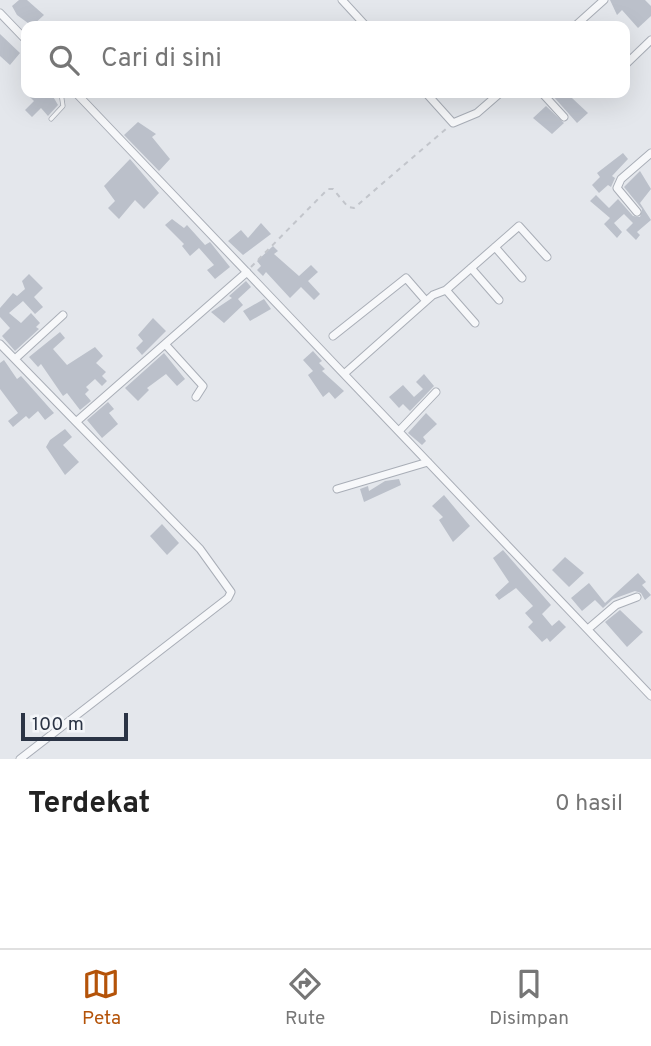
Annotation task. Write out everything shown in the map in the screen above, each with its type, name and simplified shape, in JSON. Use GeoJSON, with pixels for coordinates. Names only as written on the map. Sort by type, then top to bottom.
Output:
{"type":"FeatureCollection","features":[{"type":"Feature","properties":{"kind":"street"},"geometry":{"type":"LineString","coordinates":[[342,0],[361,21]]}},
{"type":"Feature","properties":{"kind":"street"},"geometry":{"type":"LineString","coordinates":[[581,21],[604,0]]}},
{"type":"Feature","properties":{"kind":"street"},"geometry":{"type":"LineString","coordinates":[[0,13],[21,35]]}},
{"type":"Feature","properties":{"kind":"street"},"geometry":{"type":"LineString","coordinates":[[630,60],[651,40]]}},
{"type":"Feature","properties":{"kind":"street"},"geometry":{"type":"LineString","coordinates":[[81,98],[651,696]]}},
{"type":"Feature","properties":{"kind":"street"},"geometry":{"type":"LineString","coordinates":[[430,98],[453,123],[477,113],[494,98]]}},
{"type":"Feature","properties":{"kind":"street"},"geometry":{"type":"LineString","coordinates":[[547,98],[564,117]]}},
{"type":"Feature","properties":{"kind":"street"},"geometry":{"type":"LineString","coordinates":[[637,212],[617,188],[621,179],[651,153]]}},
{"type":"Feature","properties":{"kind":"street"},"geometry":{"type":"LineString","coordinates":[[344,374],[426,301],[446,290],[519,226],[547,257]]}},
{"type":"Feature","properties":{"kind":"street"},"geometry":{"type":"LineString","coordinates":[[495,247],[522,278]]}},
{"type":"Feature","properties":{"kind":"street"},"geometry":{"type":"LineString","coordinates":[[471,268],[499,300]]}},
{"type":"Feature","properties":{"kind":"street"},"geometry":{"type":"LineString","coordinates":[[76,422],[247,272]]}},
{"type":"Feature","properties":{"kind":"street"},"geometry":{"type":"LineString","coordinates":[[333,336],[406,278],[426,301]]}},
{"type":"Feature","properties":{"kind":"street"},"geometry":{"type":"LineString","coordinates":[[446,290],[475,323]]}},
{"type":"Feature","properties":{"kind":"street"},"geometry":{"type":"LineString","coordinates":[[15,359],[63,315]]}},
{"type":"Feature","properties":{"kind":"street"},"geometry":{"type":"LineString","coordinates":[[0,344],[200,549],[230,587],[228,598],[20,759]]}},
{"type":"Feature","properties":{"kind":"street"},"geometry":{"type":"LineString","coordinates":[[165,344],[203,386],[196,397]]}},
{"type":"Feature","properties":{"kind":"street"},"geometry":{"type":"LineString","coordinates":[[399,431],[436,392]]}},
{"type":"Feature","properties":{"kind":"street"},"geometry":{"type":"LineString","coordinates":[[337,489],[428,462]]}},
{"type":"Feature","properties":{"kind":"street"},"geometry":{"type":"LineString","coordinates":[[588,629],[616,605],[637,597]]}},
{"type":"Feature","properties":{"kind":"lane"},"geometry":{"type":"LineString","coordinates":[[51,119],[63,106],[62,98]]}},
{"type":"Feature","properties":{"kind":"path"},"geometry":{"type":"LineString","coordinates":[[247,272],[328,189],[333,188],[348,207],[354,208],[453,123]]}},
{"type":"Feature","properties":{"kind":"building"},"geometry":{"type":"Polygon","coordinates":[[[19,0],[27,0],[44,15],[37,21],[25,21],[17,15],[12,6],[19,0]]]}},
{"type":"Feature","properties":{"kind":"building"},"geometry":{"type":"Polygon","coordinates":[[[610,0],[645,0],[651,6],[651,16],[638,28],[622,10],[617,15],[610,0]]]}},
{"type":"Feature","properties":{"kind":"building"},"geometry":{"type":"Polygon","coordinates":[[[0,34],[20,53],[10,65],[0,56],[0,34]]]}},
{"type":"Feature","properties":{"kind":"building"},"geometry":{"type":"Polygon","coordinates":[[[31,98],[54,98],[58,105],[48,116],[41,108],[32,117],[25,110],[34,101],[31,98]]]}},
{"type":"Feature","properties":{"kind":"building"},"geometry":{"type":"Polygon","coordinates":[[[555,98],[572,98],[588,113],[577,123],[555,98]]]}},
{"type":"Feature","properties":{"kind":"building"},"geometry":{"type":"Polygon","coordinates":[[[546,106],[564,123],[552,134],[533,118],[546,106]]]}},
{"type":"Feature","properties":{"kind":"building"},"geometry":{"type":"Polygon","coordinates":[[[138,122],[156,134],[152,137],[170,159],[159,171],[124,135],[138,122]]]}},
{"type":"Feature","properties":{"kind":"building"},"geometry":{"type":"Polygon","coordinates":[[[623,153],[628,159],[612,176],[615,178],[611,187],[608,185],[599,193],[592,185],[600,177],[597,173],[623,153]]]}},
{"type":"Feature","properties":{"kind":"building"},"geometry":{"type":"Polygon","coordinates":[[[130,159],[159,193],[144,209],[135,200],[119,219],[108,208],[115,201],[104,186],[130,159]]]}},
{"type":"Feature","properties":{"kind":"building"},"geometry":{"type":"Polygon","coordinates":[[[640,171],[651,189],[640,203],[651,220],[637,232],[640,235],[636,240],[626,230],[633,223],[624,214],[614,223],[622,232],[617,238],[604,224],[610,218],[590,201],[596,195],[609,208],[618,199],[633,216],[640,217],[642,209],[624,187],[640,171]]]}},
{"type":"Feature","properties":{"kind":"building"},"geometry":{"type":"Polygon","coordinates":[[[172,219],[184,228],[187,225],[205,245],[210,242],[230,267],[215,279],[207,270],[214,265],[199,248],[190,256],[182,246],[184,244],[165,225],[172,219]]]}},
{"type":"Feature","properties":{"kind":"building"},"geometry":{"type":"Polygon","coordinates":[[[261,223],[271,234],[243,255],[228,241],[241,230],[248,238],[261,223]]]}},
{"type":"Feature","properties":{"kind":"building"},"geometry":{"type":"Polygon","coordinates":[[[273,246],[278,251],[274,254],[299,276],[311,265],[318,272],[308,281],[320,294],[314,300],[301,287],[290,298],[266,272],[263,276],[257,270],[261,266],[257,261],[273,246]]]}},
{"type":"Feature","properties":{"kind":"building"},"geometry":{"type":"Polygon","coordinates":[[[29,274],[43,288],[34,297],[43,307],[35,314],[23,301],[9,313],[21,323],[31,313],[40,323],[36,327],[39,329],[15,351],[2,336],[10,328],[0,317],[0,308],[13,293],[17,296],[25,289],[22,281],[29,274]]]}},
{"type":"Feature","properties":{"kind":"building"},"geometry":{"type":"Polygon","coordinates":[[[246,281],[251,287],[238,299],[243,305],[224,323],[211,312],[232,298],[229,296],[246,281]]]}},
{"type":"Feature","properties":{"kind":"building"},"geometry":{"type":"Polygon","coordinates":[[[264,299],[271,309],[250,321],[243,311],[264,299]]]}},
{"type":"Feature","properties":{"kind":"building"},"geometry":{"type":"Polygon","coordinates":[[[153,318],[166,331],[142,355],[136,348],[143,341],[138,335],[153,318]]]}},
{"type":"Feature","properties":{"kind":"building"},"geometry":{"type":"Polygon","coordinates":[[[60,332],[65,338],[53,349],[67,365],[95,347],[103,356],[96,363],[106,372],[102,376],[107,381],[102,386],[95,379],[86,387],[89,390],[85,394],[91,401],[80,410],[67,393],[63,396],[41,364],[38,367],[29,357],[60,332]]]}},
{"type":"Feature","properties":{"kind":"building"},"geometry":{"type":"Polygon","coordinates":[[[313,351],[322,361],[319,363],[325,369],[322,371],[344,391],[335,399],[329,392],[323,397],[308,375],[313,371],[303,360],[313,351]]]}},
{"type":"Feature","properties":{"kind":"building"},"geometry":{"type":"Polygon","coordinates":[[[164,353],[185,379],[177,386],[166,374],[147,388],[149,390],[138,401],[125,388],[164,353]]]}},
{"type":"Feature","properties":{"kind":"building"},"geometry":{"type":"Polygon","coordinates":[[[4,360],[17,379],[21,376],[54,413],[45,420],[38,411],[29,419],[26,416],[13,427],[8,421],[18,413],[0,389],[0,363],[4,360]]]}},
{"type":"Feature","properties":{"kind":"building"},"geometry":{"type":"Polygon","coordinates":[[[424,374],[434,386],[410,411],[403,404],[399,408],[389,397],[403,385],[414,397],[423,389],[416,382],[424,374]]]}},
{"type":"Feature","properties":{"kind":"building"},"geometry":{"type":"Polygon","coordinates":[[[108,402],[114,409],[109,413],[118,424],[102,438],[87,420],[108,402]]]}},
{"type":"Feature","properties":{"kind":"building"},"geometry":{"type":"Polygon","coordinates":[[[426,413],[437,424],[423,437],[426,441],[422,445],[408,433],[426,413]]]}},
{"type":"Feature","properties":{"kind":"building"},"geometry":{"type":"Polygon","coordinates":[[[65,429],[72,437],[63,445],[79,462],[65,475],[46,447],[50,440],[65,429]]]}},
{"type":"Feature","properties":{"kind":"building"},"geometry":{"type":"Polygon","coordinates":[[[399,479],[401,485],[364,502],[360,489],[368,486],[369,491],[385,481],[399,479]]]}},
{"type":"Feature","properties":{"kind":"building"},"geometry":{"type":"Polygon","coordinates":[[[444,495],[470,526],[453,542],[439,520],[443,517],[432,506],[444,495]]]}},
{"type":"Feature","properties":{"kind":"building"},"geometry":{"type":"Polygon","coordinates":[[[162,524],[179,543],[167,555],[150,536],[162,524]]]}},
{"type":"Feature","properties":{"kind":"building"},"geometry":{"type":"Polygon","coordinates":[[[503,550],[551,605],[542,614],[552,626],[559,620],[566,627],[550,642],[547,638],[542,642],[528,627],[533,622],[525,613],[533,606],[516,588],[499,600],[495,595],[509,582],[493,558],[503,550]]]}},
{"type":"Feature","properties":{"kind":"building"},"geometry":{"type":"Polygon","coordinates":[[[565,557],[584,573],[569,587],[552,570],[565,557]]]}},
{"type":"Feature","properties":{"kind":"building"},"geometry":{"type":"Polygon","coordinates":[[[638,573],[646,582],[642,585],[651,595],[645,600],[641,593],[635,591],[613,599],[603,608],[595,600],[582,611],[571,598],[589,583],[605,603],[638,573]]]}},
{"type":"Feature","properties":{"kind":"building"},"geometry":{"type":"Polygon","coordinates":[[[620,610],[643,632],[627,647],[605,622],[620,610]]]}}]}
